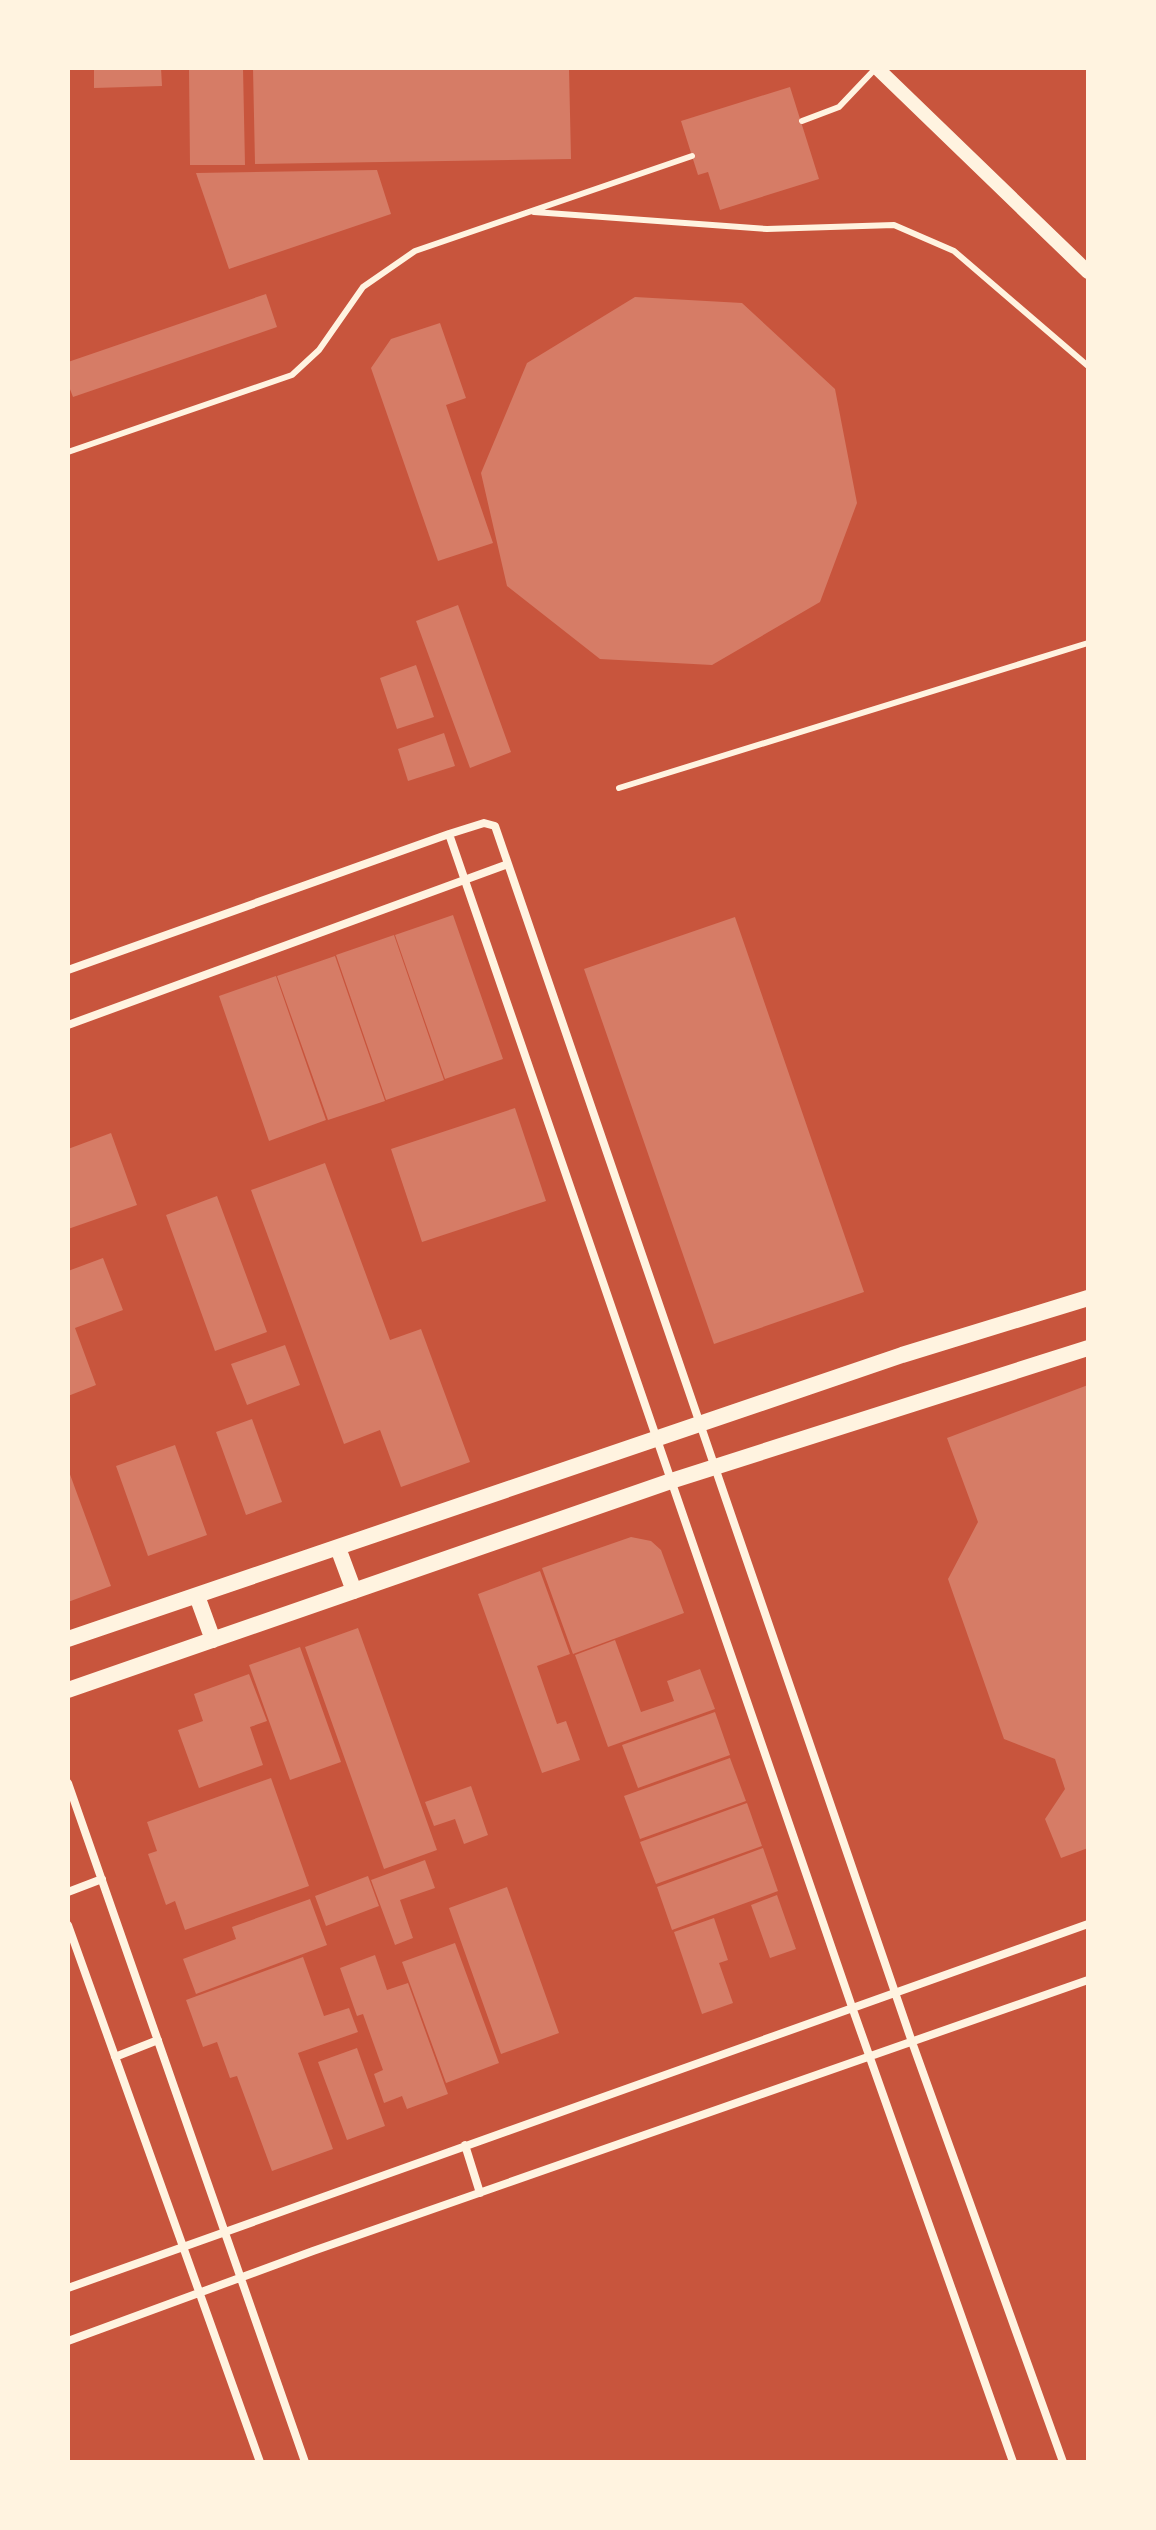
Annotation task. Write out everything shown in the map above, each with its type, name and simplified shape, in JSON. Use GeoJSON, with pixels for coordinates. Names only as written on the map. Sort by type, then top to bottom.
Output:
{"type":"FeatureCollection","features":[{"type":"Feature","properties":{"kind":"main road"},"geometry":{"type":"LineString","coordinates":[[68,1639],[902,1355],[1088,1298]]}},
{"type":"Feature","properties":{"kind":"main road"},"geometry":{"type":"LineString","coordinates":[[68,1690],[671,1481],[1088,1348]]}},
{"type":"Feature","properties":{"kind":"main road"},"geometry":{"type":"LineString","coordinates":[[338,1548],[354,1591]]}},
{"type":"Feature","properties":{"kind":"main road"},"geometry":{"type":"LineString","coordinates":[[197,1596],[213,1640]]}},
{"type":"Feature","properties":{"kind":"street"},"geometry":{"type":"LineString","coordinates":[[877,68],[1088,272]]}},
{"type":"Feature","properties":{"kind":"street"},"geometry":{"type":"LineString","coordinates":[[68,970],[449,834],[484,823],[495,826],[912,2042],[1063,2462]]}},
{"type":"Feature","properties":{"kind":"street"},"geometry":{"type":"LineString","coordinates":[[449,834],[852,2007],[1013,2462]]}},
{"type":"Feature","properties":{"kind":"street"},"geometry":{"type":"LineString","coordinates":[[68,1025],[508,864]]}},
{"type":"Feature","properties":{"kind":"street"},"geometry":{"type":"LineString","coordinates":[[68,1783],[305,2462]]}},
{"type":"Feature","properties":{"kind":"street"},"geometry":{"type":"LineString","coordinates":[[68,1892],[102,1879]]}},
{"type":"Feature","properties":{"kind":"street"},"geometry":{"type":"LineString","coordinates":[[68,2288],[1088,1924]]}},
{"type":"Feature","properties":{"kind":"street"},"geometry":{"type":"LineString","coordinates":[[68,1925],[260,2462]]}},
{"type":"Feature","properties":{"kind":"street"},"geometry":{"type":"LineString","coordinates":[[68,2341],[1088,1980]]}},
{"type":"Feature","properties":{"kind":"street"},"geometry":{"type":"LineString","coordinates":[[115,2057],[158,2040]]}},
{"type":"Feature","properties":{"kind":"street"},"geometry":{"type":"LineString","coordinates":[[465,2145],[480,2193]]}},
{"type":"Feature","properties":{"kind":"lane"},"geometry":{"type":"LineString","coordinates":[[802,121],[839,107],[877,68]]}},
{"type":"Feature","properties":{"kind":"lane"},"geometry":{"type":"LineString","coordinates":[[68,452],[292,375],[319,350],[363,287],[415,251],[692,156]]}},
{"type":"Feature","properties":{"kind":"lane"},"geometry":{"type":"LineString","coordinates":[[530,212],[767,229],[894,225],[954,251],[1088,366]]}},
{"type":"Feature","properties":{"kind":"lane"},"geometry":{"type":"LineString","coordinates":[[619,788],[1088,643]]}},
{"type":"Feature","properties":{"kind":"building"},"geometry":{"type":"Polygon","coordinates":[[[94,68],[161,68],[162,86],[94,88],[94,68]]]}},
{"type":"Feature","properties":{"kind":"building"},"geometry":{"type":"Polygon","coordinates":[[[189,68],[243,68],[245,165],[190,165],[189,68]]]}},
{"type":"Feature","properties":{"kind":"building"},"geometry":{"type":"Polygon","coordinates":[[[253,68],[569,68],[571,159],[255,164],[253,68]]]}},
{"type":"Feature","properties":{"kind":"building"},"geometry":{"type":"Polygon","coordinates":[[[790,87],[819,179],[720,210],[708,172],[698,175],[681,121],[790,87]]]}},
{"type":"Feature","properties":{"kind":"building"},"geometry":{"type":"Polygon","coordinates":[[[377,170],[391,214],[229,269],[196,173],[377,170]]]}},
{"type":"Feature","properties":{"kind":"building"},"geometry":{"type":"Polygon","coordinates":[[[266,294],[277,327],[73,397],[68,384],[68,362],[266,294]]]}},
{"type":"Feature","properties":{"kind":"building"},"geometry":{"type":"Polygon","coordinates":[[[635,297],[742,303],[835,389],[857,503],[820,602],[712,665],[600,659],[507,586],[481,473],[527,363],[635,297]]]}},
{"type":"Feature","properties":{"kind":"building"},"geometry":{"type":"Polygon","coordinates":[[[440,323],[466,398],[446,405],[493,543],[438,561],[371,368],[391,339],[440,323]]]}},
{"type":"Feature","properties":{"kind":"building"},"geometry":{"type":"Polygon","coordinates":[[[458,605],[511,752],[470,768],[416,621],[458,605]]]}},
{"type":"Feature","properties":{"kind":"building"},"geometry":{"type":"Polygon","coordinates":[[[416,665],[434,717],[397,729],[380,678],[416,665]]]}},
{"type":"Feature","properties":{"kind":"building"},"geometry":{"type":"Polygon","coordinates":[[[444,733],[455,766],[408,781],[398,749],[444,733]]]}},
{"type":"Feature","properties":{"kind":"building"},"geometry":{"type":"Polygon","coordinates":[[[453,915],[503,1059],[445,1079],[395,935],[453,915]]]}},
{"type":"Feature","properties":{"kind":"building"},"geometry":{"type":"Polygon","coordinates":[[[735,917],[864,1292],[714,1344],[584,969],[735,917]]]}},
{"type":"Feature","properties":{"kind":"building"},"geometry":{"type":"Polygon","coordinates":[[[394,935],[444,1080],[386,1100],[336,955],[394,935]]]}},
{"type":"Feature","properties":{"kind":"building"},"geometry":{"type":"Polygon","coordinates":[[[335,956],[385,1101],[328,1120],[277,976],[335,956]]]}},
{"type":"Feature","properties":{"kind":"building"},"geometry":{"type":"Polygon","coordinates":[[[276,976],[326,1120],[269,1141],[219,996],[276,976]]]}},
{"type":"Feature","properties":{"kind":"building"},"geometry":{"type":"Polygon","coordinates":[[[515,1108],[546,1201],[422,1242],[391,1149],[515,1108]]]}},
{"type":"Feature","properties":{"kind":"building"},"geometry":{"type":"Polygon","coordinates":[[[111,1133],[137,1205],[68,1229],[68,1149],[111,1133]]]}},
{"type":"Feature","properties":{"kind":"building"},"geometry":{"type":"Polygon","coordinates":[[[325,1163],[390,1340],[421,1329],[470,1462],[401,1487],[380,1430],[344,1444],[251,1190],[325,1163]]]}},
{"type":"Feature","properties":{"kind":"building"},"geometry":{"type":"Polygon","coordinates":[[[217,1196],[267,1332],[215,1351],[166,1215],[217,1196]]]}},
{"type":"Feature","properties":{"kind":"building"},"geometry":{"type":"Polygon","coordinates":[[[103,1258],[123,1310],[75,1328],[96,1385],[68,1396],[68,1271],[103,1258]]]}},
{"type":"Feature","properties":{"kind":"building"},"geometry":{"type":"Polygon","coordinates":[[[285,1345],[300,1385],[247,1405],[231,1364],[285,1345]]]}},
{"type":"Feature","properties":{"kind":"building"},"geometry":{"type":"Polygon","coordinates":[[[1088,1385],[1088,1848],[1061,1858],[1045,1819],[1065,1789],[1055,1759],[1004,1739],[948,1579],[978,1522],[947,1438],[1088,1385]]]}},
{"type":"Feature","properties":{"kind":"building"},"geometry":{"type":"Polygon","coordinates":[[[252,1419],[282,1502],[246,1515],[216,1432],[252,1419]]]}},
{"type":"Feature","properties":{"kind":"building"},"geometry":{"type":"Polygon","coordinates":[[[175,1445],[207,1535],[148,1556],[116,1466],[175,1445]]]}},
{"type":"Feature","properties":{"kind":"building"},"geometry":{"type":"Polygon","coordinates":[[[68,1469],[111,1586],[68,1602],[68,1469]]]}},
{"type":"Feature","properties":{"kind":"building"},"geometry":{"type":"Polygon","coordinates":[[[631,1537],[651,1541],[661,1550],[684,1613],[573,1654],[542,1568],[631,1537]]]}},
{"type":"Feature","properties":{"kind":"building"},"geometry":{"type":"Polygon","coordinates":[[[540,1571],[570,1654],[537,1666],[557,1724],[566,1721],[580,1760],[542,1773],[478,1594],[540,1571]]]}},
{"type":"Feature","properties":{"kind":"building"},"geometry":{"type":"Polygon","coordinates":[[[358,1628],[437,1850],[384,1869],[305,1647],[358,1628]]]}},
{"type":"Feature","properties":{"kind":"building"},"geometry":{"type":"Polygon","coordinates":[[[615,1640],[641,1712],[674,1701],[667,1681],[700,1669],[715,1709],[608,1747],[575,1655],[615,1640]]]}},
{"type":"Feature","properties":{"kind":"building"},"geometry":{"type":"Polygon","coordinates":[[[300,1647],[341,1762],[290,1780],[249,1665],[300,1647]]]}},
{"type":"Feature","properties":{"kind":"building"},"geometry":{"type":"Polygon","coordinates":[[[249,1674],[267,1721],[250,1727],[263,1765],[199,1788],[178,1730],[203,1721],[194,1694],[249,1674]]]}},
{"type":"Feature","properties":{"kind":"building"},"geometry":{"type":"Polygon","coordinates":[[[715,1712],[730,1755],[638,1788],[622,1745],[715,1712]]]}},
{"type":"Feature","properties":{"kind":"building"},"geometry":{"type":"Polygon","coordinates":[[[730,1758],[746,1801],[640,1839],[624,1796],[730,1758]]]}},
{"type":"Feature","properties":{"kind":"building"},"geometry":{"type":"Polygon","coordinates":[[[271,1778],[309,1886],[185,1930],[175,1901],[166,1905],[148,1854],[157,1851],[147,1822],[271,1778]]]}},
{"type":"Feature","properties":{"kind":"building"},"geometry":{"type":"Polygon","coordinates":[[[471,1786],[488,1835],[464,1844],[455,1819],[434,1826],[425,1802],[471,1786]]]}},
{"type":"Feature","properties":{"kind":"building"},"geometry":{"type":"Polygon","coordinates":[[[747,1803],[762,1846],[656,1884],[640,1842],[747,1803]]]}},
{"type":"Feature","properties":{"kind":"building"},"geometry":{"type":"Polygon","coordinates":[[[763,1848],[778,1891],[672,1930],[657,1887],[763,1848]]]}},
{"type":"Feature","properties":{"kind":"building"},"geometry":{"type":"Polygon","coordinates":[[[425,1860],[435,1888],[400,1900],[413,1938],[395,1945],[371,1880],[425,1860]]]}},
{"type":"Feature","properties":{"kind":"building"},"geometry":{"type":"Polygon","coordinates":[[[368,1876],[379,1906],[326,1926],[315,1896],[368,1876]]]}},
{"type":"Feature","properties":{"kind":"building"},"geometry":{"type":"Polygon","coordinates":[[[507,1887],[559,2033],[501,2054],[449,1908],[507,1887]]]}},
{"type":"Feature","properties":{"kind":"building"},"geometry":{"type":"Polygon","coordinates":[[[777,1895],[796,1949],[770,1958],[751,1905],[777,1895]]]}},
{"type":"Feature","properties":{"kind":"building"},"geometry":{"type":"Polygon","coordinates":[[[310,1899],[327,1945],[196,1994],[183,1959],[236,1939],[232,1927],[310,1899]]]}},
{"type":"Feature","properties":{"kind":"building"},"geometry":{"type":"Polygon","coordinates":[[[714,1918],[728,1960],[719,1963],[733,2003],[702,2014],[674,1932],[714,1918]]]}},
{"type":"Feature","properties":{"kind":"building"},"geometry":{"type":"Polygon","coordinates":[[[455,1943],[499,2063],[446,2083],[402,1962],[455,1943]]]}},
{"type":"Feature","properties":{"kind":"building"},"geometry":{"type":"Polygon","coordinates":[[[375,1955],[387,1990],[408,1983],[448,2094],[407,2109],[402,2096],[384,2103],[374,2074],[383,2070],[363,2014],[357,2016],[340,1968],[375,1955]]]}},
{"type":"Feature","properties":{"kind":"building"},"geometry":{"type":"Polygon","coordinates":[[[303,1957],[324,2016],[349,2008],[358,2032],[298,2053],[333,2149],[272,2171],[237,2076],[230,2078],[217,2042],[203,2047],[186,2000],[303,1957]]]}},
{"type":"Feature","properties":{"kind":"building"},"geometry":{"type":"Polygon","coordinates":[[[357,2048],[385,2126],[347,2140],[318,2062],[357,2048]]]}}]}
